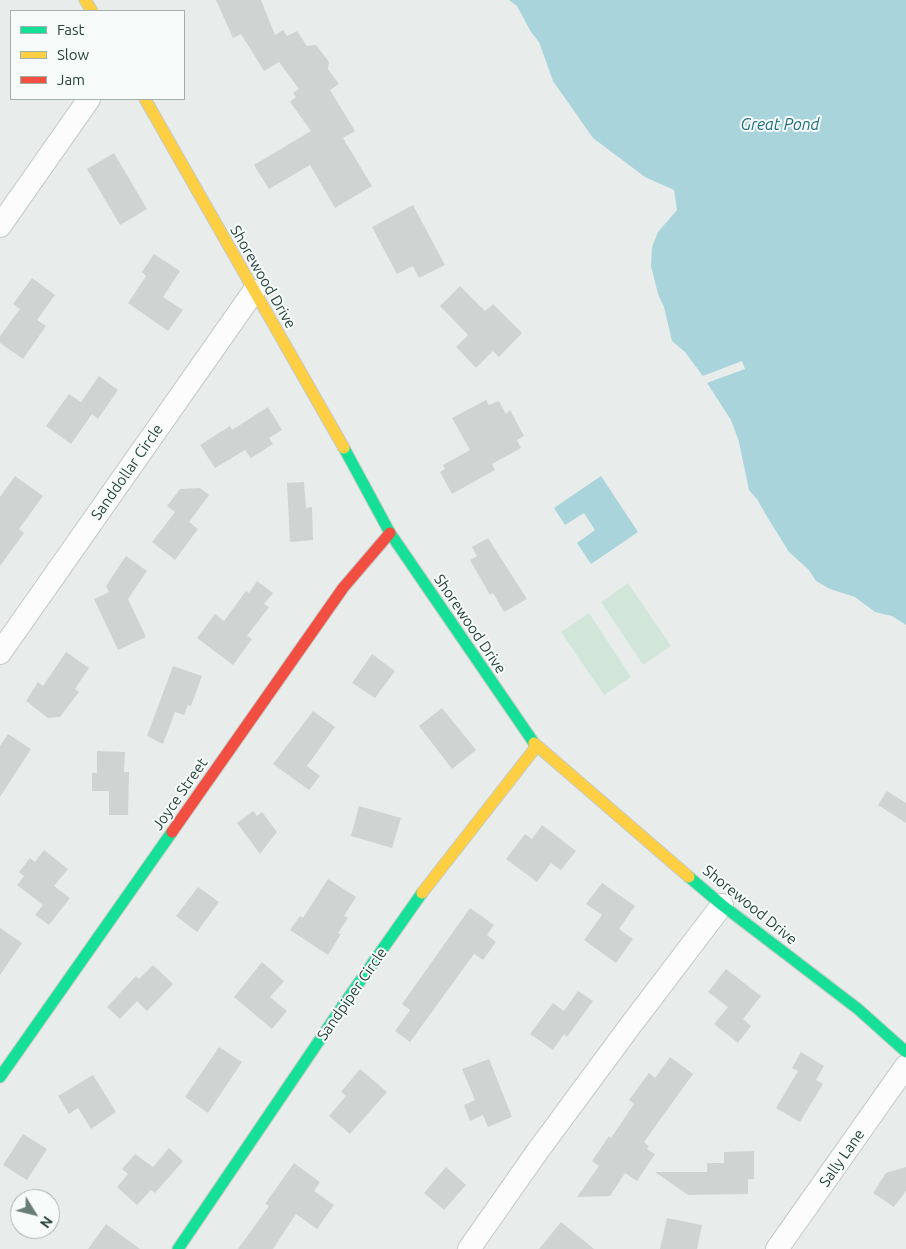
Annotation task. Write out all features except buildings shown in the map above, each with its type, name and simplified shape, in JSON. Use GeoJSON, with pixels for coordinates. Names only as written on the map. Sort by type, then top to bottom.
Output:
{"type":"FeatureCollection","features":[{"type":"Feature","properties":{"kind":"street"},"geometry":{"type":"LineString","coordinates":[[0,226],[88,100]]}},
{"type":"Feature","properties":{"kind":"street","name":"Shorewood Drive"},"geometry":{"type":"LineString","coordinates":[[146,100],[325,412],[390,533],[536,747],[722,905],[858,1009],[906,1052]]}},
{"type":"Feature","properties":{"kind":"street","name":"Sanddollar Circle"},"geometry":{"type":"LineString","coordinates":[[0,653],[254,291]]}},
{"type":"Feature","properties":{"kind":"street","name":"Joyce Street"},"geometry":{"type":"LineString","coordinates":[[0,1077],[342,588],[390,533]]}},
{"type":"Feature","properties":{"kind":"street","name":"Sandpiper Circle"},"geometry":{"type":"LineString","coordinates":[[178,1249],[344,1004],[432,879],[536,747]]}},
{"type":"Feature","properties":{"kind":"street"},"geometry":{"type":"LineString","coordinates":[[469,1249],[537,1152],[722,905]]}},
{"type":"Feature","properties":{"kind":"street","name":"Sally Lane"},"geometry":{"type":"LineString","coordinates":[[777,1249],[906,1066]]}},
{"type":"Feature","properties":{"kind":"green space"},"geometry":{"type":"Polygon","coordinates":[[[628,583],[671,646],[643,665],[601,602],[628,583]]]}},
{"type":"Feature","properties":{"kind":"green space"},"geometry":{"type":"Polygon","coordinates":[[[589,613],[631,677],[604,695],[561,632],[589,613]]]}},
{"type":"Feature","properties":{"kind":"water","name":"Great Pond"},"geometry":{"type":"Polygon","coordinates":[[[509,0],[906,0],[906,625],[892,616],[875,612],[855,597],[830,589],[816,581],[809,570],[789,552],[757,499],[749,490],[739,442],[731,420],[700,372],[685,352],[672,341],[651,266],[652,247],[658,232],[677,210],[674,190],[645,177],[593,138],[553,81],[539,42],[531,32],[517,6],[509,0]]]}},
{"type":"Feature","properties":{"kind":"water"},"geometry":{"type":"Polygon","coordinates":[[[601,476],[638,532],[591,564],[577,543],[595,530],[584,513],[565,525],[554,508],[601,476]]]}},
{"type":"Feature","properties":{"kind":"pier"},"geometry":{"type":"Polygon","coordinates":[[[742,361],[745,369],[704,384],[700,377],[742,361]]]}},
{"type":"Feature","properties":{"kind":"traffic: fast"},"geometry":{"type":"LineString","coordinates":[[344,448],[390,533],[534,743]]}},
{"type":"Feature","properties":{"kind":"traffic: fast"},"geometry":{"type":"LineString","coordinates":[[0,1077],[172,832]]}},
{"type":"Feature","properties":{"kind":"traffic: fast"},"geometry":{"type":"LineString","coordinates":[[689,877],[722,905],[858,1009],[906,1052]]}},
{"type":"Feature","properties":{"kind":"traffic: fast"},"geometry":{"type":"LineString","coordinates":[[178,1249],[344,1004],[422,893]]}},
{"type":"Feature","properties":{"kind":"traffic: slow"},"geometry":{"type":"LineString","coordinates":[[85,0],[91,10]]}},
{"type":"Feature","properties":{"kind":"traffic: slow"},"geometry":{"type":"LineString","coordinates":[[146,100],[344,448]]}},
{"type":"Feature","properties":{"kind":"traffic: slow"},"geometry":{"type":"LineString","coordinates":[[534,743],[689,877]]}},
{"type":"Feature","properties":{"kind":"traffic: slow"},"geometry":{"type":"LineString","coordinates":[[422,893],[536,747]]}},
{"type":"Feature","properties":{"kind":"traffic: jam"},"geometry":{"type":"LineString","coordinates":[[172,832],[343,588],[390,533]]}}]}
